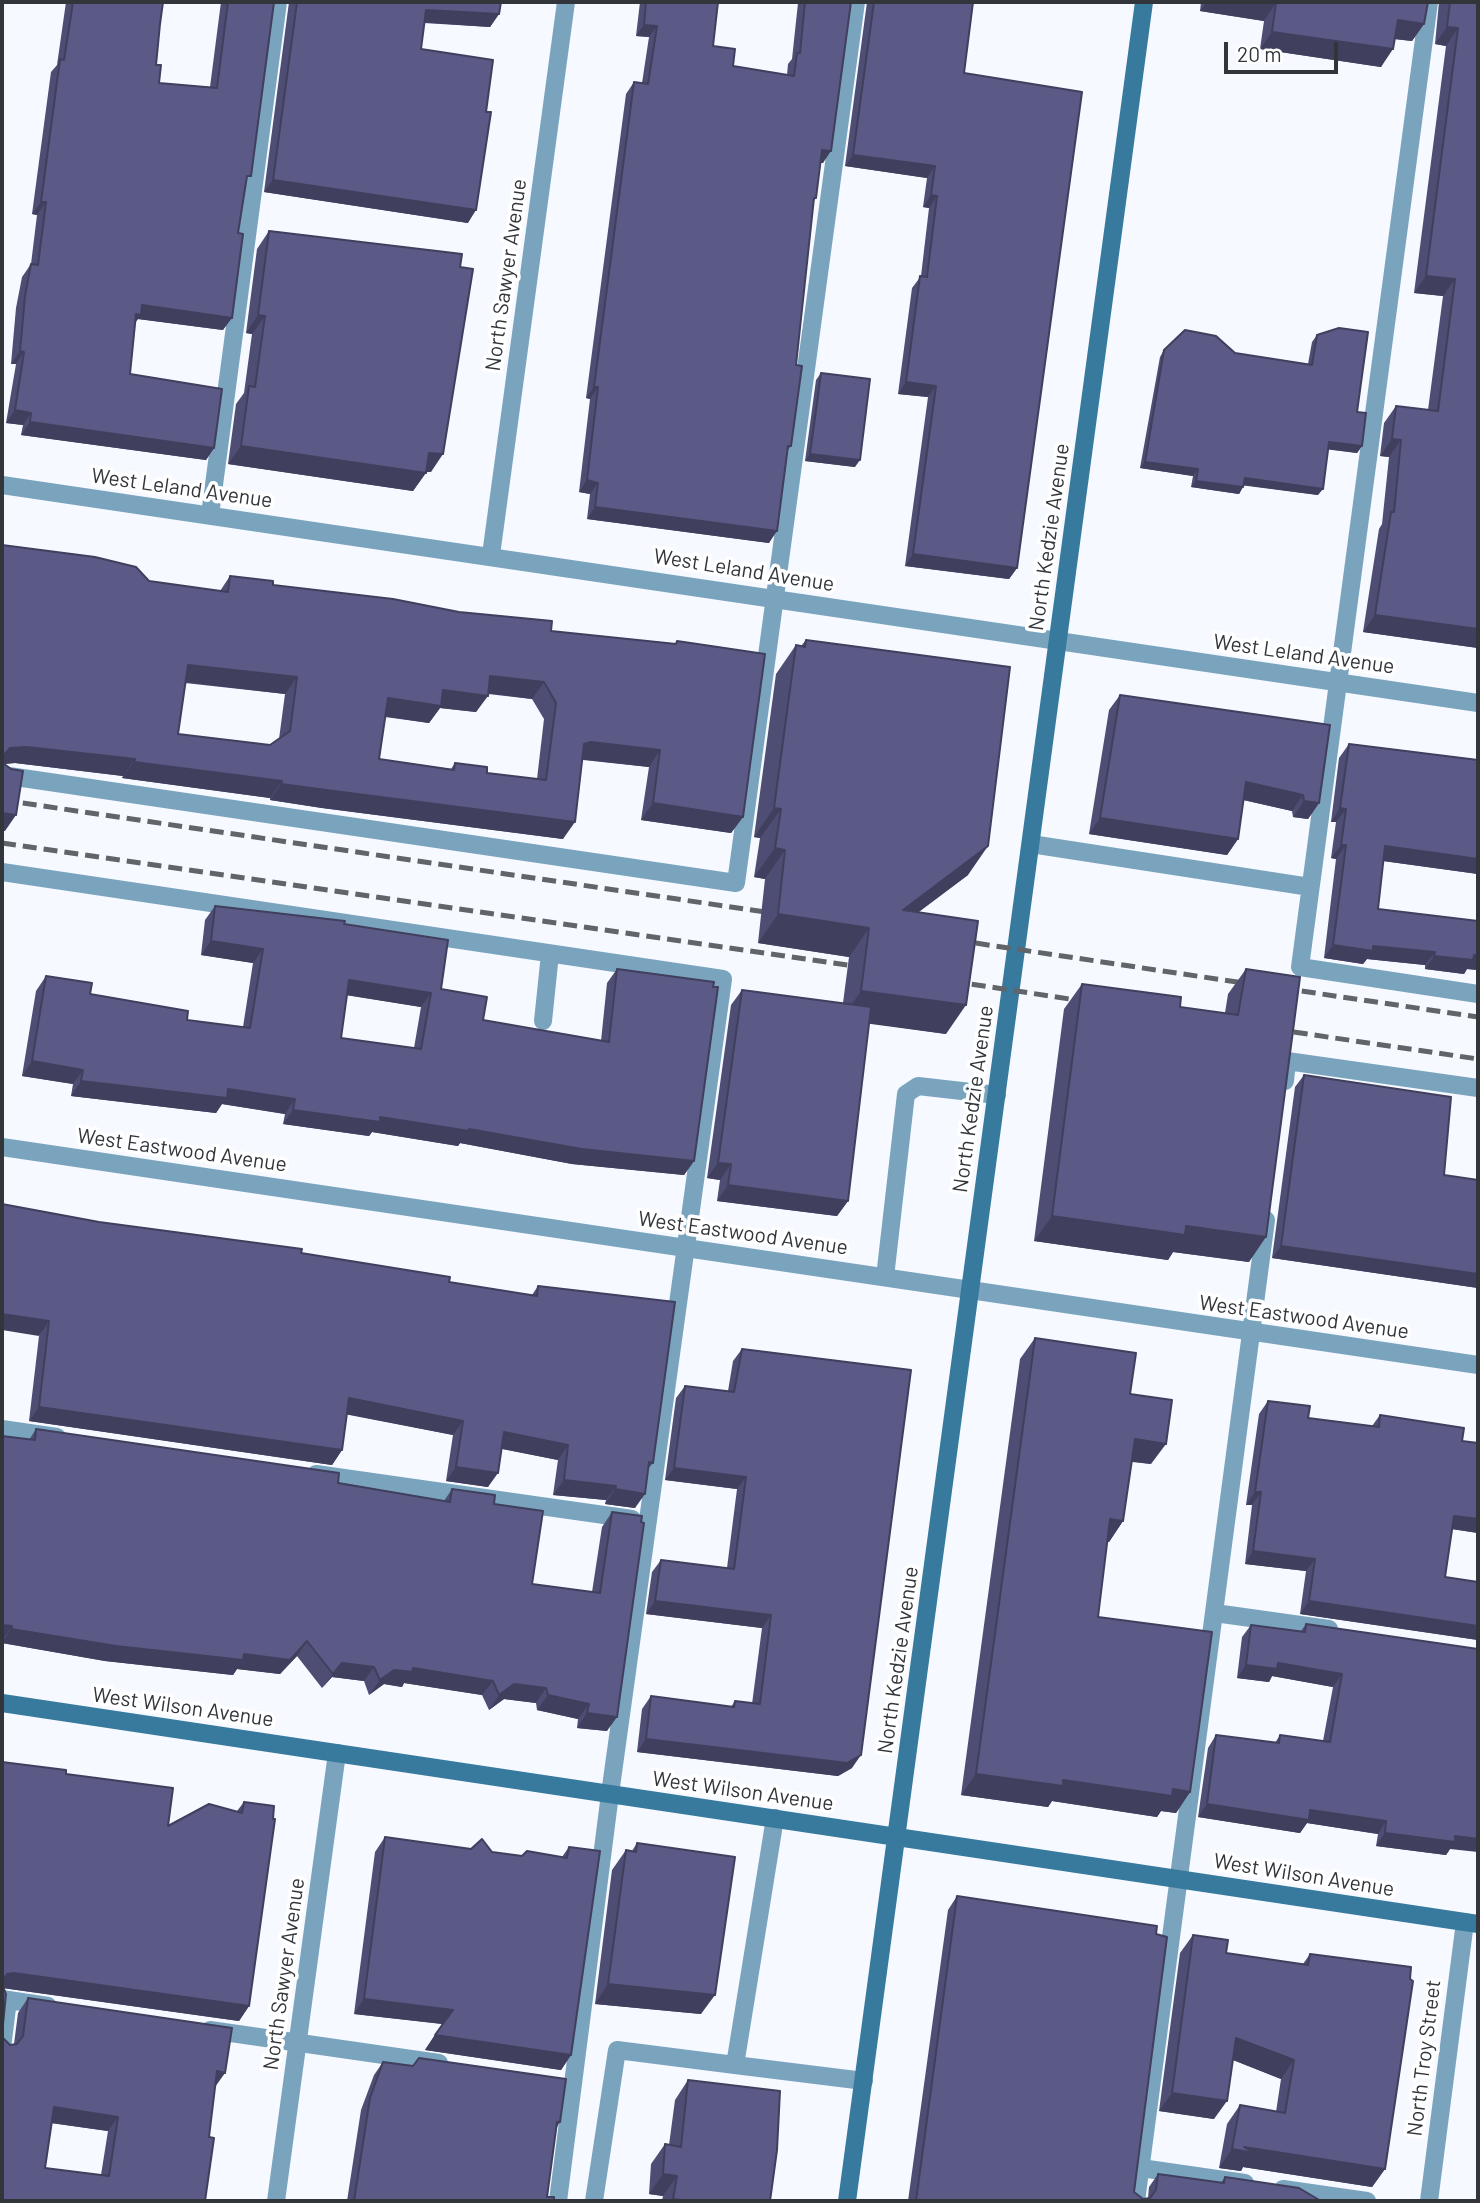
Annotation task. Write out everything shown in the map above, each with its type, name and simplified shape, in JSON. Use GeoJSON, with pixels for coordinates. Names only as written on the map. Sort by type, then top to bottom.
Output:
{"type":"FeatureCollection","features":[{"type":"Feature","properties":{"kind":"main road","name":"North Kedzie Avenue"},"geometry":{"type":"LineString","coordinates":[[847,2201],[1144,2]]}},
{"type":"Feature","properties":{"kind":"main road","name":"West Wilson Avenue"},"geometry":{"type":"LineString","coordinates":[[2,1703],[1472,1923]]}},
{"type":"Feature","properties":{"kind":"street"},"geometry":{"type":"LineString","coordinates":[[210,515],[278,2]]}},
{"type":"Feature","properties":{"kind":"street","name":"North Sawyer Avenue"},"geometry":{"type":"LineString","coordinates":[[491,555],[566,2]]}},
{"type":"Feature","properties":{"kind":"street"},"geometry":{"type":"LineString","coordinates":[[2,775],[736,883],[856,2]]}},
{"type":"Feature","properties":{"kind":"street"},"geometry":{"type":"LineString","coordinates":[[1429,2],[1300,967],[1478,994]]}},
{"type":"Feature","properties":{"kind":"street","name":"West Leland Avenue"},"geometry":{"type":"LineString","coordinates":[[2,485],[491,555],[1478,703]]}},
{"type":"Feature","properties":{"kind":"street"},"geometry":{"type":"LineString","coordinates":[[1031,844],[1311,887]]}},
{"type":"Feature","properties":{"kind":"street"},"geometry":{"type":"LineString","coordinates":[[2,872],[723,979],[649,1522],[567,2082],[558,2201]]}},
{"type":"Feature","properties":{"kind":"street"},"geometry":{"type":"LineString","coordinates":[[543,1021],[550,954]]}},
{"type":"Feature","properties":{"kind":"street"},"geometry":{"type":"LineString","coordinates":[[1282,1102],[1287,1060],[1478,1088]]}},
{"type":"Feature","properties":{"kind":"street"},"geometry":{"type":"LineString","coordinates":[[885,1278],[906,1094],[918,1086],[997,1095]]}},
{"type":"Feature","properties":{"kind":"street","name":"West Eastwood Avenue"},"geometry":{"type":"LineString","coordinates":[[2,1147],[1478,1365]]}},
{"type":"Feature","properties":{"kind":"street"},"geometry":{"type":"LineString","coordinates":[[1136,2201],[1269,1199]]}},
{"type":"Feature","properties":{"kind":"street"},"geometry":{"type":"LineString","coordinates":[[2,1429],[71,1439]]}},
{"type":"Feature","properties":{"kind":"street"},"geometry":{"type":"LineString","coordinates":[[305,1473],[649,1522]]}},
{"type":"Feature","properties":{"kind":"street"},"geometry":{"type":"LineString","coordinates":[[1214,1613],[1346,1632]]}},
{"type":"Feature","properties":{"kind":"street","name":"North Sawyer Avenue"},"geometry":{"type":"LineString","coordinates":[[276,2201],[337,1753]]}},
{"type":"Feature","properties":{"kind":"street"},"geometry":{"type":"LineString","coordinates":[[736,2065],[775,1818]]}},
{"type":"Feature","properties":{"kind":"street","name":"North Troy Street"},"geometry":{"type":"LineString","coordinates":[[1429,2201],[1472,1923]]}},
{"type":"Feature","properties":{"kind":"street"},"geometry":{"type":"LineString","coordinates":[[2,2048],[5,1999],[64,2008]]}},
{"type":"Feature","properties":{"kind":"street"},"geometry":{"type":"LineString","coordinates":[[188,2026],[451,2065]]}},
{"type":"Feature","properties":{"kind":"street"},"geometry":{"type":"LineString","coordinates":[[594,2201],[617,2050],[864,2081]]}},
{"type":"Feature","properties":{"kind":"street"},"geometry":{"type":"LineString","coordinates":[[1141,2168],[1367,2201]]}},
{"type":"Feature","properties":{"kind":"building"},"geometry":{"type":"Polygon","coordinates":[[[73,2],[163,2],[156,65],[161,65],[159,83],[217,88],[228,2],[274,2],[251,176],[247,176],[238,233],[243,234],[232,318],[142,305],[141,315],[136,314],[130,374],[222,389],[214,448],[30,422],[31,413],[15,410],[24,352],[20,351],[25,296],[31,264],[38,265],[46,202],[41,202],[60,59],[64,60],[73,2]]]}},
{"type":"Feature","properties":{"kind":"building"},"geometry":{"type":"Polygon","coordinates":[[[297,2],[501,2],[499,14],[426,10],[421,49],[493,60],[486,112],[491,112],[476,210],[273,180],[297,2]]]}},
{"type":"Feature","properties":{"kind":"building"},"geometry":{"type":"Polygon","coordinates":[[[646,2],[718,2],[713,46],[735,49],[733,66],[794,76],[797,53],[800,53],[805,2],[851,2],[831,151],[822,150],[814,198],[796,365],[802,366],[777,531],[595,507],[598,483],[587,480],[598,387],[594,387],[634,82],[648,84],[657,26],[644,25],[646,2]]]}},
{"type":"Feature","properties":{"kind":"building"},"geometry":{"type":"Polygon","coordinates":[[[874,2],[973,2],[964,73],[1082,92],[1017,568],[913,554],[936,386],[906,382],[920,276],[927,277],[937,196],[931,195],[935,166],[853,155],[874,2]]]}},
{"type":"Feature","properties":{"kind":"building"},"geometry":{"type":"Polygon","coordinates":[[[1265,2],[1428,2],[1424,24],[1398,20],[1393,49],[1272,32],[1276,3],[1265,2]]]}},
{"type":"Feature","properties":{"kind":"building"},"geometry":{"type":"Polygon","coordinates":[[[1450,2],[1478,2],[1478,629],[1375,615],[1391,512],[1394,512],[1401,440],[1392,439],[1396,406],[1438,411],[1455,279],[1426,276],[1458,28],[1447,27],[1450,2]]]}},
{"type":"Feature","properties":{"kind":"building"},"geometry":{"type":"Polygon","coordinates":[[[269,231],[462,254],[460,267],[473,269],[443,454],[429,453],[426,473],[241,446],[249,386],[255,387],[265,316],[258,315],[269,231]]]}},
{"type":"Feature","properties":{"kind":"building"},"geometry":{"type":"Polygon","coordinates":[[[1339,328],[1368,332],[1357,412],[1366,413],[1362,446],[1329,442],[1323,489],[1245,478],[1243,487],[1196,481],[1198,469],[1145,462],[1164,350],[1185,330],[1216,336],[1235,353],[1312,365],[1317,335],[1339,328]]]}},
{"type":"Feature","properties":{"kind":"building"},"geometry":{"type":"Polygon","coordinates":[[[821,373],[870,379],[860,460],[810,454],[821,373]]]}},
{"type":"Feature","properties":{"kind":"building"},"geometry":{"type":"Polygon","coordinates":[[[2,545],[95,557],[136,567],[149,581],[228,592],[230,576],[273,581],[273,585],[393,599],[459,612],[552,621],[551,631],[676,644],[677,641],[765,654],[743,817],[653,803],[660,750],[591,742],[584,744],[575,822],[281,784],[282,781],[134,762],[135,759],[27,747],[10,748],[3,756],[3,763],[11,769],[23,771],[16,815],[2,813],[2,545]],[[188,665],[178,734],[270,745],[290,731],[297,677],[188,665]],[[490,676],[488,696],[443,690],[441,706],[388,698],[379,759],[454,770],[455,763],[487,767],[487,773],[546,780],[556,703],[544,682],[490,676]]]}},
{"type":"Feature","properties":{"kind":"building"},"geometry":{"type":"Polygon","coordinates":[[[806,640],[1010,667],[988,846],[903,910],[978,921],[966,1005],[861,991],[869,928],[778,914],[785,850],[775,848],[781,809],[774,808],[796,645],[805,647],[806,640]]]}},
{"type":"Feature","properties":{"kind":"building"},"geometry":{"type":"Polygon","coordinates":[[[1120,695],[1330,725],[1319,803],[1304,801],[1303,795],[1246,782],[1238,839],[1100,818],[1120,695]]]}},
{"type":"Feature","properties":{"kind":"building"},"geometry":{"type":"Polygon","coordinates":[[[1349,744],[1478,760],[1478,859],[1385,846],[1378,909],[1478,921],[1478,955],[1474,955],[1473,960],[1434,956],[1435,952],[1373,946],[1373,951],[1333,945],[1346,845],[1341,845],[1346,809],[1340,808],[1349,744]]]}},
{"type":"Feature","properties":{"kind":"building"},"geometry":{"type":"Polygon","coordinates":[[[215,906],[345,921],[344,924],[448,940],[441,989],[487,997],[483,1020],[609,1042],[617,969],[714,982],[713,987],[718,987],[694,1161],[582,1149],[380,1117],[380,1122],[293,1110],[295,1099],[228,1089],[227,1098],[81,1081],[83,1070],[32,1061],[46,976],[92,983],[90,994],[188,1011],[187,1020],[250,1028],[263,949],[211,941],[215,906]],[[349,980],[341,1038],[421,1049],[431,993],[349,980]]]}},
{"type":"Feature","properties":{"kind":"building"},"geometry":{"type":"Polygon","coordinates":[[[1246,969],[1300,977],[1266,1237],[1186,1226],[1185,1235],[1052,1216],[1082,984],[1181,997],[1180,1007],[1238,1015],[1246,969]]]}},
{"type":"Feature","properties":{"kind":"building"},"geometry":{"type":"Polygon","coordinates":[[[742,990],[871,1007],[848,1201],[728,1185],[731,1164],[718,1163],[742,990]]]}},
{"type":"Feature","properties":{"kind":"building"},"geometry":{"type":"Polygon","coordinates":[[[1304,1075],[1451,1097],[1444,1175],[1478,1180],[1478,1274],[1281,1246],[1304,1075]]]}},
{"type":"Feature","properties":{"kind":"building"},"geometry":{"type":"Polygon","coordinates":[[[2,1204],[99,1222],[302,1249],[301,1253],[450,1277],[449,1282],[537,1296],[538,1286],[675,1302],[653,1463],[649,1462],[645,1494],[615,1489],[616,1486],[564,1480],[568,1445],[504,1432],[498,1473],[456,1467],[463,1421],[349,1398],[342,1450],[39,1407],[49,1321],[2,1314],[2,1204]]]}},
{"type":"Feature","properties":{"kind":"building"},"geometry":{"type":"Polygon","coordinates":[[[1035,1338],[1136,1353],[1130,1394],[1172,1400],[1166,1444],[1135,1439],[1123,1521],[1110,1519],[1098,1617],[1212,1632],[1190,1792],[1173,1789],[1172,1796],[1063,1780],[1063,1786],[976,1774],[1035,1338]]]}},
{"type":"Feature","properties":{"kind":"building"},"geometry":{"type":"Polygon","coordinates":[[[742,1349],[911,1370],[861,1755],[847,1763],[646,1739],[651,1696],[734,1707],[735,1701],[760,1704],[771,1615],[655,1601],[661,1560],[734,1569],[746,1477],[674,1468],[685,1386],[734,1392],[742,1349]]]}},
{"type":"Feature","properties":{"kind":"building"},"geometry":{"type":"Polygon","coordinates":[[[1268,1401],[1310,1406],[1308,1418],[1379,1427],[1380,1415],[1464,1428],[1462,1441],[1478,1443],[1478,1519],[1454,1516],[1445,1577],[1478,1582],[1478,1626],[1309,1601],[1315,1559],[1253,1551],[1261,1492],[1255,1492],[1268,1401]]]}},
{"type":"Feature","properties":{"kind":"building"},"geometry":{"type":"Polygon","coordinates":[[[36,1429],[339,1473],[338,1483],[450,1502],[452,1489],[495,1495],[494,1504],[543,1511],[532,1584],[600,1593],[612,1512],[642,1516],[641,1522],[644,1523],[617,1717],[587,1713],[589,1704],[548,1695],[546,1688],[514,1684],[499,1695],[493,1681],[413,1668],[412,1672],[394,1670],[380,1680],[374,1667],[342,1663],[333,1674],[307,1641],[290,1660],[244,1654],[243,1660],[116,1646],[11,1629],[12,1626],[2,1625],[2,1436],[35,1440],[36,1429]]]}},
{"type":"Feature","properties":{"kind":"building"},"geometry":{"type":"Polygon","coordinates":[[[1306,1624],[1478,1649],[1478,1839],[1455,1836],[1455,1842],[1385,1833],[1386,1821],[1310,1810],[1309,1820],[1207,1804],[1216,1735],[1279,1743],[1280,1735],[1330,1742],[1342,1674],[1278,1663],[1277,1669],[1246,1665],[1251,1625],[1305,1632],[1306,1624]]]}},
{"type":"Feature","properties":{"kind":"building"},"geometry":{"type":"Polygon","coordinates":[[[2,1762],[66,1770],[66,1774],[173,1788],[168,1826],[209,1804],[242,1813],[244,1802],[274,1806],[275,1819],[249,2006],[14,1973],[7,1974],[2,1981],[2,1762]]]}},
{"type":"Feature","properties":{"kind":"building"},"geometry":{"type":"Polygon","coordinates":[[[385,1837],[471,1849],[482,1839],[492,1852],[522,1856],[527,1851],[567,1858],[569,1847],[600,1851],[571,2055],[435,2035],[453,2010],[364,1999],[385,1837]]]}},
{"type":"Feature","properties":{"kind":"building"},"geometry":{"type":"Polygon","coordinates":[[[637,1843],[735,1857],[715,1995],[608,1984],[626,1850],[636,1852],[637,1843]]]}},
{"type":"Feature","properties":{"kind":"building"},"geometry":{"type":"Polygon","coordinates":[[[957,1896],[1157,1926],[1156,1934],[1167,1937],[1134,2192],[1143,2199],[1150,2198],[1156,2190],[1158,2174],[1224,2183],[1225,2177],[1299,2188],[1321,2201],[916,2201],[957,1896]]]}},
{"type":"Feature","properties":{"kind":"building"},"geometry":{"type":"Polygon","coordinates":[[[1193,1935],[1228,1940],[1226,1953],[1308,1965],[1310,1954],[1411,1967],[1410,1979],[1413,1981],[1385,2169],[1244,2147],[1254,2153],[1232,2149],[1240,2105],[1285,2113],[1294,2060],[1236,2038],[1227,2101],[1172,2093],[1193,1935]]]}},
{"type":"Feature","properties":{"kind":"building"},"geometry":{"type":"Polygon","coordinates":[[[2,1984],[6,1994],[2,2035],[2,1984]]]}},
{"type":"Feature","properties":{"kind":"building"},"geometry":{"type":"Polygon","coordinates":[[[28,1998],[232,2028],[225,2073],[217,2071],[209,2137],[214,2138],[205,2201],[2,2201],[2,2037],[10,2045],[17,2044],[23,2036],[28,1998]],[[54,2107],[45,2168],[109,2176],[118,2117],[54,2107]]]}},
{"type":"Feature","properties":{"kind":"building"},"geometry":{"type":"Polygon","coordinates":[[[419,2058],[566,2079],[547,2197],[554,2197],[554,2201],[354,2201],[370,2098],[383,2062],[413,2066],[419,2058]]]}},
{"type":"Feature","properties":{"kind":"building"},"geometry":{"type":"Polygon","coordinates":[[[688,2080],[780,2091],[777,2150],[770,2201],[673,2199],[677,2176],[663,2174],[665,2144],[681,2147],[688,2080]]]}},
{"type":"Feature","properties":{"kind":"railway"},"geometry":{"type":"LineString","coordinates":[[2,800],[779,914]]}},
{"type":"Feature","properties":{"kind":"railway"},"geometry":{"type":"LineString","coordinates":[[2,843],[868,968]]}},
{"type":"Feature","properties":{"kind":"railway"},"geometry":{"type":"LineString","coordinates":[[955,940],[1257,985]]}},
{"type":"Feature","properties":{"kind":"railway"},"geometry":{"type":"LineString","coordinates":[[951,981],[1089,1002]]}},
{"type":"Feature","properties":{"kind":"railway"},"geometry":{"type":"LineString","coordinates":[[1281,988],[1478,1017]]}},
{"type":"Feature","properties":{"kind":"railway"},"geometry":{"type":"LineString","coordinates":[[1273,1029],[1478,1059]]}}]}
